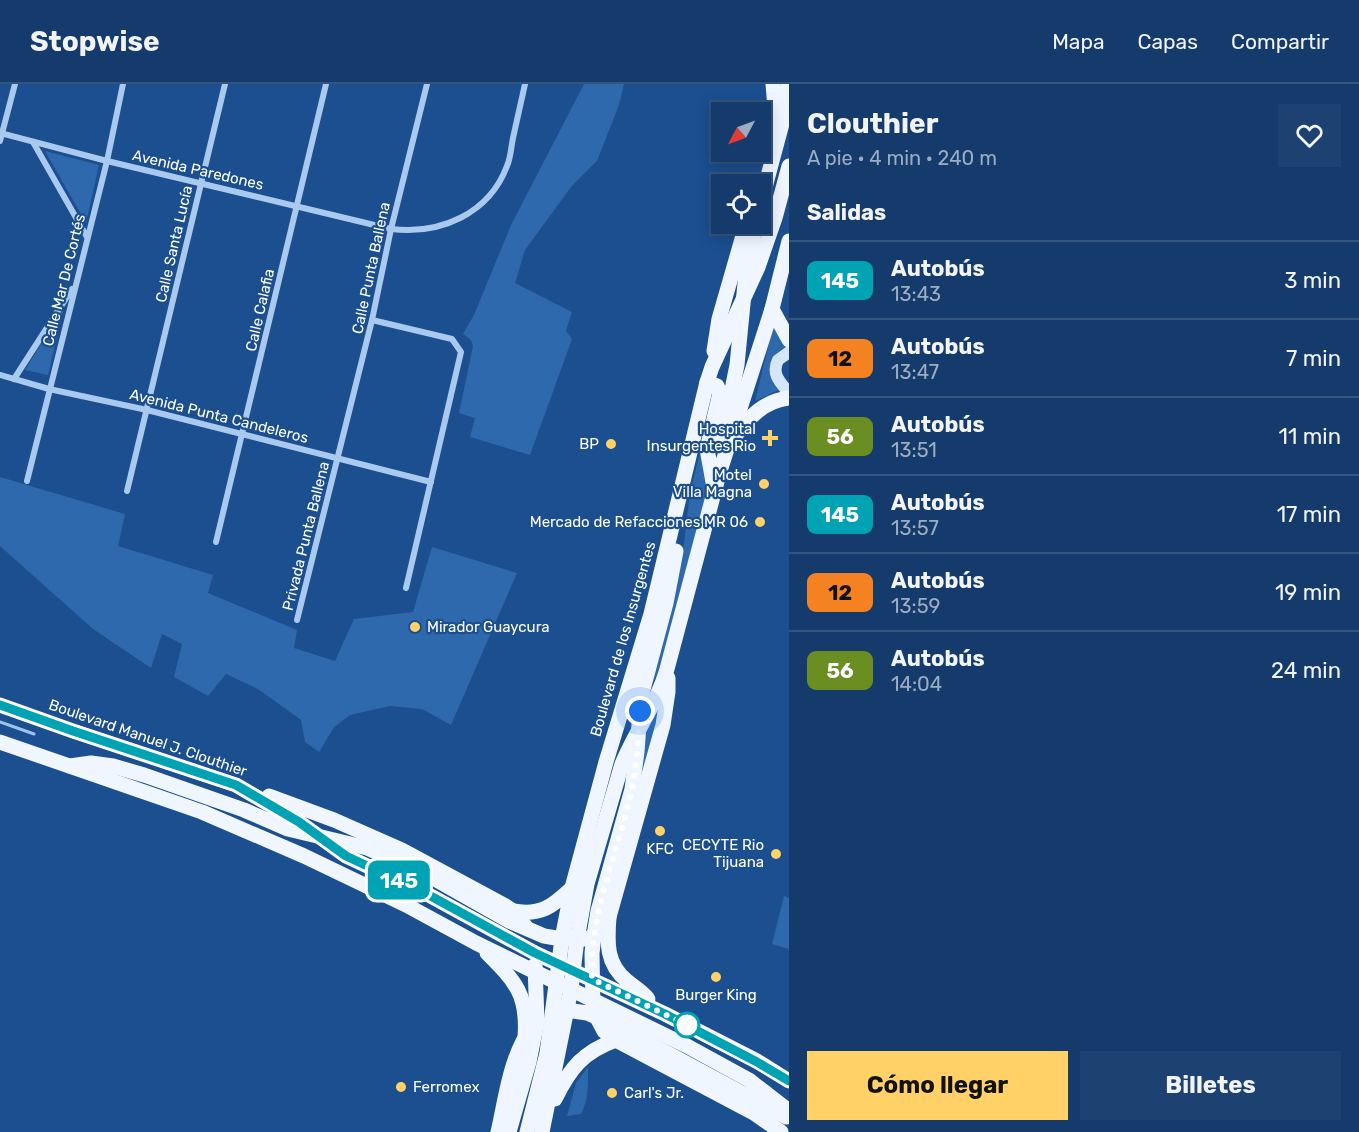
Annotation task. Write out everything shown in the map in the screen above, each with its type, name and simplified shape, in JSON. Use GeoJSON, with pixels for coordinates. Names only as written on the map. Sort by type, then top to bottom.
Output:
{"type":"FeatureCollection","features":[{"type":"Feature","properties":{"kind":"main road"},"geometry":{"type":"LineString","coordinates":[[758,174],[775,108],[773,84]]}},
{"type":"Feature","properties":{"kind":"main road"},"geometry":{"type":"LineString","coordinates":[[769,174],[783,120],[788,84]]}},
{"type":"Feature","properties":{"kind":"main road","name":"Boulevard de los Insurgentes"},"geometry":{"type":"LineString","coordinates":[[527,1132],[547,1053],[560,1011],[571,989],[573,971],[569,939],[572,888],[606,762],[648,625],[710,375],[766,246],[789,166]]}},
{"type":"Feature","properties":{"kind":"main road"},"geometry":{"type":"LineString","coordinates":[[715,490],[707,449],[720,393],[710,375],[719,319],[743,234]]}},
{"type":"Feature","properties":{"kind":"main road"},"geometry":{"type":"LineString","coordinates":[[719,474],[722,434],[741,340],[742,302],[753,234]]}},
{"type":"Feature","properties":{"kind":"main road","name":"Boulevard de los Insurgentes"},"geometry":{"type":"LineString","coordinates":[[542,1132],[547,1115],[560,1011],[556,982],[558,964],[569,939],[587,884],[615,786],[629,747],[657,695],[667,669],[719,474],[772,309],[789,241]]}},
{"type":"Feature","properties":{"kind":"main road"},"geometry":{"type":"LineString","coordinates":[[772,309],[789,339]]}},
{"type":"Feature","properties":{"kind":"main road"},"geometry":{"type":"LineString","coordinates":[[728,446],[758,410],[777,399],[789,398]]}},
{"type":"Feature","properties":{"kind":"main road"},"geometry":{"type":"LineString","coordinates":[[674,524],[675,563],[641,697],[632,789],[598,911],[592,979],[595,1016],[604,1031],[616,1040],[754,1113],[781,1132]]}},
{"type":"Feature","properties":{"kind":"main road"},"geometry":{"type":"LineString","coordinates":[[656,1009],[645,995],[621,976],[613,966],[607,943],[609,917],[663,725],[669,692],[667,669]]}},
{"type":"Feature","properties":{"kind":"main road","name":"Boulevard Manuel J. Clouthier"},"geometry":{"type":"LineString","coordinates":[[0,705],[236,785],[291,817],[346,856],[427,894],[535,953],[656,1009],[789,1081]]}},
{"type":"Feature","properties":{"kind":"main road"},"geometry":{"type":"LineString","coordinates":[[0,742],[202,812],[268,840],[406,905],[476,943],[592,998],[732,1070],[749,1080],[789,1111]]}},
{"type":"Feature","properties":{"kind":"main road"},"geometry":{"type":"LineString","coordinates":[[67,766],[92,763],[123,769],[233,806],[288,829],[367,848],[433,878],[529,931],[569,939],[594,936],[609,917]]}},
{"type":"Feature","properties":{"kind":"main road"},"geometry":{"type":"LineString","coordinates":[[236,785],[305,808],[402,850],[493,898],[513,911],[529,931],[535,953],[537,1021],[509,1132]]}},
{"type":"Feature","properties":{"kind":"main road"},"geometry":{"type":"LineString","coordinates":[[513,911],[530,913],[544,910],[555,904],[572,888]]}},
{"type":"Feature","properties":{"kind":"main road"},"geometry":{"type":"LineString","coordinates":[[476,943],[505,972],[520,992],[526,1016],[525,1037]]}},
{"type":"Feature","properties":{"kind":"main road"},"geometry":{"type":"LineString","coordinates":[[498,1132],[514,1064],[525,1037],[537,1021],[560,1011],[595,1016],[621,1028],[789,1118]]}},
{"type":"Feature","properties":{"kind":"main road"},"geometry":{"type":"LineString","coordinates":[[547,1115],[567,1076],[575,1066],[593,1049],[616,1040]]}},
{"type":"Feature","properties":{"kind":"street"},"geometry":{"type":"LineString","coordinates":[[0,141],[15,84]]}},
{"type":"Feature","properties":{"kind":"street","name":"Calle Mar De Cortés"},"geometry":{"type":"LineString","coordinates":[[27,481],[123,84]]}},
{"type":"Feature","properties":{"kind":"street","name":"Calle Santa Lucía"},"geometry":{"type":"LineString","coordinates":[[127,491],[225,84]]}},
{"type":"Feature","properties":{"kind":"street","name":"Calle Calafia"},"geometry":{"type":"LineString","coordinates":[[216,542],[326,84]]}},
{"type":"Feature","properties":{"kind":"street","name":"Calle Punta Ballena"},"geometry":{"type":"LineString","coordinates":[[339,458],[391,229],[427,84]]}},
{"type":"Feature","properties":{"kind":"street","name":"Avenida Paredones"},"geometry":{"type":"LineString","coordinates":[[1,133],[106,161],[391,229],[430,230],[473,211],[491,194],[507,165],[525,84]]}},
{"type":"Feature","properties":{"kind":"street"},"geometry":{"type":"LineString","coordinates":[[33,142],[87,237]]}},
{"type":"Feature","properties":{"kind":"street"},"geometry":{"type":"LineString","coordinates":[[14,379],[75,285]]}},
{"type":"Feature","properties":{"kind":"street"},"geometry":{"type":"LineString","coordinates":[[372,320],[452,339],[461,352],[406,588]]}},
{"type":"Feature","properties":{"kind":"street"},"geometry":{"type":"LineString","coordinates":[[789,352],[778,360],[775,371],[780,383],[789,393]]}},
{"type":"Feature","properties":{"kind":"street","name":"Avenida Punta Candeleros"},"geometry":{"type":"LineString","coordinates":[[0,375],[431,482]]}},
{"type":"Feature","properties":{"kind":"street","name":"Privada Punta Ballena"},"geometry":{"type":"LineString","coordinates":[[297,620],[339,458]]}},
{"type":"Feature","properties":{"kind":"shaded area"},"geometry":{"type":"Polygon","coordinates":[[[584,84],[624,84],[619,105],[597,161],[571,187],[525,250],[515,283],[572,312],[566,331],[572,339],[530,455],[470,437],[475,418],[459,413],[473,346],[471,340],[463,334],[474,315],[511,225],[584,84]]]}},
{"type":"Feature","properties":{"kind":"shaded area"},"geometry":{"type":"Polygon","coordinates":[[[45,151],[99,165],[86,223],[45,151]]]}},
{"type":"Feature","properties":{"kind":"shaded area"},"geometry":{"type":"Polygon","coordinates":[[[64,307],[48,375],[25,370],[64,307]]]}},
{"type":"Feature","properties":{"kind":"shaded area"},"geometry":{"type":"Polygon","coordinates":[[[774,323],[785,347],[774,356],[770,367],[774,384],[779,390],[755,401],[774,323]]]}},
{"type":"Feature","properties":{"kind":"shaded area"},"geometry":{"type":"Polygon","coordinates":[[[700,453],[707,495],[659,672],[651,685],[684,544],[690,492],[700,453]]]}},
{"type":"Feature","properties":{"kind":"shaded area"},"geometry":{"type":"Polygon","coordinates":[[[0,477],[125,514],[118,546],[213,575],[208,593],[297,630],[294,648],[335,661],[354,619],[413,612],[432,547],[517,573],[451,725],[422,709],[390,706],[350,715],[334,727],[319,752],[305,742],[301,720],[258,689],[226,674],[208,696],[174,677],[182,644],[162,634],[151,668],[93,629],[0,546],[0,477]]]}},
{"type":"Feature","properties":{"kind":"shaded area"},"geometry":{"type":"Polygon","coordinates":[[[664,697],[638,789],[645,728],[664,697]]]}},
{"type":"Feature","properties":{"kind":"shaded area"},"geometry":{"type":"Polygon","coordinates":[[[784,896],[789,898],[789,949],[772,944],[784,896]]]}},
{"type":"Feature","properties":{"kind":"shaded area"},"geometry":{"type":"Polygon","coordinates":[[[588,1067],[588,1091],[584,1108],[581,1114],[567,1116],[576,1083],[588,1067]]]}},
{"type":"Feature","properties":{"kind":"waterway"},"geometry":{"type":"LineString","coordinates":[[0,722],[34,734]]}},
{"type":"Feature","properties":{"kind":"bus line","name":"145"},"geometry":{"type":"LineString","coordinates":[[0,705],[236,785],[299,822],[346,856],[427,894],[535,953],[665,1014],[789,1081]]}},
{"type":"Feature","properties":{"kind":"place","name":"Hospital Insurgentes Rio"},"geometry":{"type":"Point","coordinates":[770,438]}},
{"type":"Feature","properties":{"kind":"place","name":"BP"},"geometry":{"type":"Point","coordinates":[611,444]}},
{"type":"Feature","properties":{"kind":"place","name":"Motel Villa Magna"},"geometry":{"type":"Point","coordinates":[764,484]}},
{"type":"Feature","properties":{"kind":"place","name":"Mercado de Refacciones MR 06"},"geometry":{"type":"Point","coordinates":[760,522]}},
{"type":"Feature","properties":{"kind":"place","name":"Mirador Guaycura"},"geometry":{"type":"Point","coordinates":[415,627]}},
{"type":"Feature","properties":{"kind":"place","name":"KFC"},"geometry":{"type":"Point","coordinates":[660,831]}},
{"type":"Feature","properties":{"kind":"place","name":"CECYTE Rio Tijuana"},"geometry":{"type":"Point","coordinates":[776,854]}},
{"type":"Feature","properties":{"kind":"place","name":"Burger King"},"geometry":{"type":"Point","coordinates":[716,977]}},
{"type":"Feature","properties":{"kind":"place","name":"Ferromex"},"geometry":{"type":"Point","coordinates":[401,1087]}},
{"type":"Feature","properties":{"kind":"place","name":"Carl's Jr."},"geometry":{"type":"Point","coordinates":[612,1093]}},
{"type":"Feature","properties":{"kind":"route"},"geometry":{"type":"LineString","coordinates":[[640,711],[632,789],[596,919],[592,979],[687,1025]]}}]}
